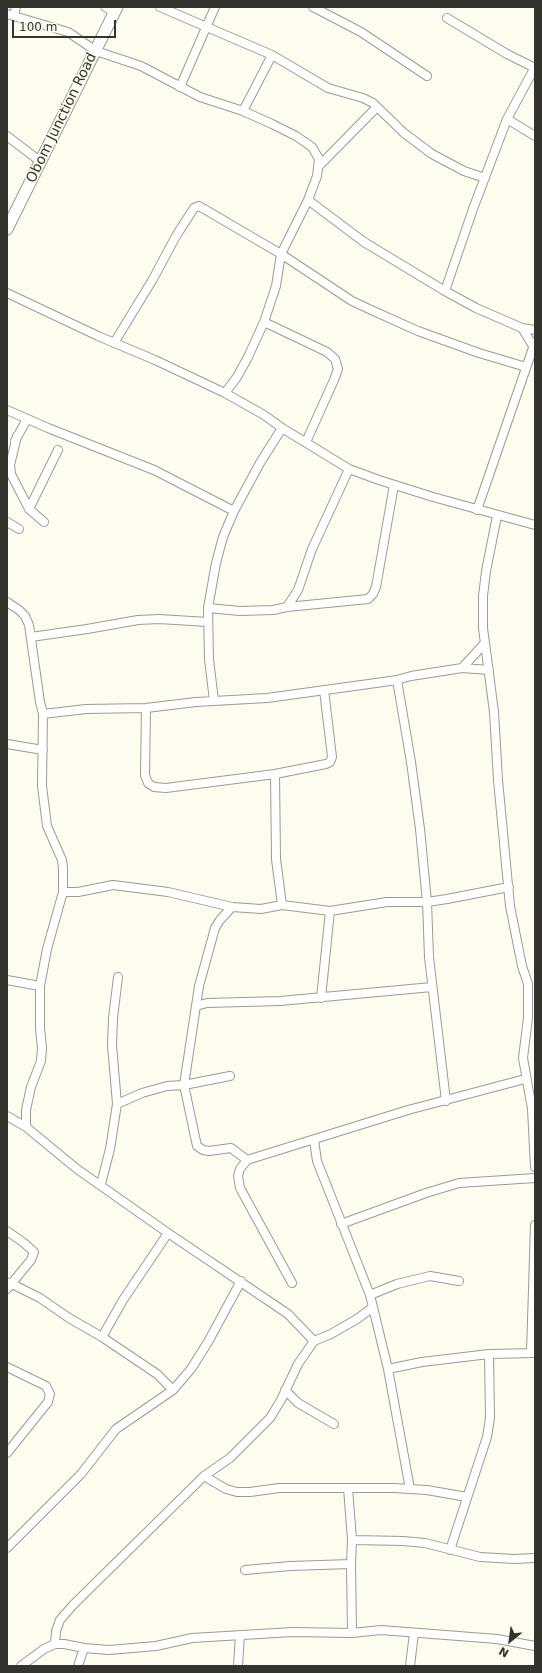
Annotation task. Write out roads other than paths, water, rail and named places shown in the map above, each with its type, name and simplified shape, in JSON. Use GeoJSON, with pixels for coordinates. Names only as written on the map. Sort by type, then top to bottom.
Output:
{"type":"FeatureCollection","features":[{"type":"Feature","properties":{"kind":"main road","name":"Obom Junction Road"},"geometry":{"type":"LineString","coordinates":[[7,230],[96,51],[112,9]]}},
{"type":"Feature","properties":{"kind":"street"},"geometry":{"type":"LineString","coordinates":[[16,7],[11,15],[68,32],[96,51],[141,66],[180,87],[219,104],[243,111],[296,136],[312,147],[319,159],[317,176],[308,200],[281,254],[276,286],[264,322],[244,364],[225,393]]}},
{"type":"Feature","properties":{"kind":"street"},"geometry":{"type":"LineString","coordinates":[[160,7],[272,55],[328,88],[363,98],[377,107],[404,133],[432,154],[464,171],[485,178]]}},
{"type":"Feature","properties":{"kind":"street"},"geometry":{"type":"LineString","coordinates":[[180,87],[215,7]]}},
{"type":"Feature","properties":{"kind":"street"},"geometry":{"type":"LineString","coordinates":[[313,7],[361,32],[427,76]]}},
{"type":"Feature","properties":{"kind":"street"},"geometry":{"type":"LineString","coordinates":[[445,290],[507,119],[535,67],[507,54],[446,18]]}},
{"type":"Feature","properties":{"kind":"street"},"geometry":{"type":"LineString","coordinates":[[243,111],[272,55]]}},
{"type":"Feature","properties":{"kind":"street"},"geometry":{"type":"LineString","coordinates":[[318,167],[377,107]]}},
{"type":"Feature","properties":{"kind":"street"},"geometry":{"type":"LineString","coordinates":[[507,119],[535,136]]}},
{"type":"Feature","properties":{"kind":"street"},"geometry":{"type":"LineString","coordinates":[[7,136],[40,162]]}},
{"type":"Feature","properties":{"kind":"street"},"geometry":{"type":"LineString","coordinates":[[308,200],[364,242],[476,308],[522,328],[535,330]]}},
{"type":"Feature","properties":{"kind":"street"},"geometry":{"type":"LineString","coordinates":[[114,343],[153,279],[176,236],[194,208],[199,206],[281,254],[352,301],[418,331],[479,353],[526,367]]}},
{"type":"Feature","properties":{"kind":"street"},"geometry":{"type":"LineString","coordinates":[[7,293],[114,343],[161,362],[225,393],[264,415],[282,428],[349,469],[394,485],[477,510],[535,525]]}},
{"type":"Feature","properties":{"kind":"street"},"geometry":{"type":"LineString","coordinates":[[264,322],[327,352],[335,360],[338,368],[306,442]]}},
{"type":"Feature","properties":{"kind":"street"},"geometry":{"type":"LineString","coordinates":[[477,510],[534,344],[522,328]]}},
{"type":"Feature","properties":{"kind":"street"},"geometry":{"type":"LineString","coordinates":[[7,410],[154,470],[234,511]]}},
{"type":"Feature","properties":{"kind":"street"},"geometry":{"type":"LineString","coordinates":[[7,456],[27,419]]}},
{"type":"Feature","properties":{"kind":"street"},"geometry":{"type":"LineString","coordinates":[[214,701],[209,659],[208,608],[216,563],[223,537],[234,511],[260,463],[282,428]]}},
{"type":"Feature","properties":{"kind":"street"},"geometry":{"type":"LineString","coordinates":[[17,436],[10,470],[29,509],[44,522]]}},
{"type":"Feature","properties":{"kind":"street"},"geometry":{"type":"LineString","coordinates":[[29,509],[58,450]]}},
{"type":"Feature","properties":{"kind":"street"},"geometry":{"type":"LineString","coordinates":[[287,607],[298,590],[312,549],[349,469]]}},
{"type":"Feature","properties":{"kind":"street"},"geometry":{"type":"LineString","coordinates":[[208,608],[240,611],[273,610],[303,605],[368,599],[373,594],[376,587],[394,485]]}},
{"type":"Feature","properties":{"kind":"street"},"geometry":{"type":"LineString","coordinates":[[497,516],[492,536],[483,596],[484,644],[494,712],[498,780],[510,906],[522,966],[531,983],[523,1058],[525,1079],[532,1109],[535,1166]]}},
{"type":"Feature","properties":{"kind":"street"},"geometry":{"type":"LineString","coordinates":[[7,522],[19,529]]}},
{"type":"Feature","properties":{"kind":"street"},"geometry":{"type":"LineString","coordinates":[[298,590],[303,605]]}},
{"type":"Feature","properties":{"kind":"street"},"geometry":{"type":"LineString","coordinates":[[7,602],[20,610],[25,616],[31,637],[43,714],[42,786],[47,826],[62,860],[63,892],[47,948],[40,986],[41,1061],[31,1087],[26,1110],[26,1127]]}},
{"type":"Feature","properties":{"kind":"street"},"geometry":{"type":"LineString","coordinates":[[31,637],[138,620],[159,619],[208,622]]}},
{"type":"Feature","properties":{"kind":"street"},"geometry":{"type":"LineString","coordinates":[[462,668],[484,644]]}},
{"type":"Feature","properties":{"kind":"street"},"geometry":{"type":"LineString","coordinates":[[43,714],[86,709],[146,708],[214,701],[267,698],[397,680],[412,676],[462,668],[489,670]]}},
{"type":"Feature","properties":{"kind":"street"},"geometry":{"type":"LineString","coordinates":[[397,680],[411,762],[420,829],[427,902],[432,988],[446,1101]]}},
{"type":"Feature","properties":{"kind":"street"},"geometry":{"type":"LineString","coordinates":[[146,708],[145,775],[148,783],[154,787],[166,788],[275,774],[330,762],[332,757],[324,690]]}},
{"type":"Feature","properties":{"kind":"street"},"geometry":{"type":"LineString","coordinates":[[7,744],[43,750]]}},
{"type":"Feature","properties":{"kind":"street"},"geometry":{"type":"LineString","coordinates":[[275,774],[276,859],[282,905]]}},
{"type":"Feature","properties":{"kind":"street"},"geometry":{"type":"LineString","coordinates":[[63,892],[78,892],[113,885],[129,886],[176,894],[232,907],[261,909],[282,905],[330,911],[387,902],[427,902],[509,887]]}},
{"type":"Feature","properties":{"kind":"street"},"geometry":{"type":"LineString","coordinates":[[232,907],[215,928],[199,986],[184,1085],[197,1146],[203,1150],[209,1151],[231,1148],[247,1160]]}},
{"type":"Feature","properties":{"kind":"street"},"geometry":{"type":"LineString","coordinates":[[321,998],[330,911]]}},
{"type":"Feature","properties":{"kind":"street"},"geometry":{"type":"LineString","coordinates":[[101,1184],[110,1149],[117,1104],[112,1045],[113,1018],[118,977]]}},
{"type":"Feature","properties":{"kind":"street"},"geometry":{"type":"LineString","coordinates":[[7,980],[40,986]]}},
{"type":"Feature","properties":{"kind":"street"},"geometry":{"type":"LineString","coordinates":[[196,1006],[207,1003],[280,1001],[432,988]]}},
{"type":"Feature","properties":{"kind":"street"},"geometry":{"type":"LineString","coordinates":[[117,1104],[142,1093],[167,1086],[184,1085],[230,1076]]}},
{"type":"Feature","properties":{"kind":"street"},"geometry":{"type":"LineString","coordinates":[[292,1283],[240,1188],[238,1176],[240,1168],[247,1160],[275,1150],[314,1140],[408,1110],[525,1079]]}},
{"type":"Feature","properties":{"kind":"street"},"geometry":{"type":"LineString","coordinates":[[7,1116],[26,1127],[77,1169],[101,1184],[288,1314],[314,1340]]}},
{"type":"Feature","properties":{"kind":"street"},"geometry":{"type":"LineString","coordinates":[[314,1140],[317,1161],[370,1295],[388,1369],[410,1489]]}},
{"type":"Feature","properties":{"kind":"street"},"geometry":{"type":"LineString","coordinates":[[341,1224],[426,1193],[459,1183],[535,1178]]}},
{"type":"Feature","properties":{"kind":"street"},"geometry":{"type":"LineString","coordinates":[[388,1369],[422,1362],[489,1354],[533,1353],[535,1225]]}},
{"type":"Feature","properties":{"kind":"street"},"geometry":{"type":"LineString","coordinates":[[7,1231],[34,1252],[31,1260],[9,1286],[40,1298],[69,1318],[102,1337],[157,1374],[173,1390]]}},
{"type":"Feature","properties":{"kind":"street"},"geometry":{"type":"LineString","coordinates":[[102,1337],[123,1300],[168,1232]]}},
{"type":"Feature","properties":{"kind":"street"},"geometry":{"type":"LineString","coordinates":[[370,1295],[397,1284],[430,1276],[459,1281]]}},
{"type":"Feature","properties":{"kind":"street"},"geometry":{"type":"LineString","coordinates":[[7,1548],[81,1474],[116,1429],[173,1390],[191,1369],[208,1342],[241,1281]]}},
{"type":"Feature","properties":{"kind":"street"},"geometry":{"type":"LineString","coordinates":[[55,1644],[56,1631],[60,1620],[73,1605],[204,1476],[230,1458],[270,1418],[306,1351],[314,1340],[332,1334],[372,1308]]}},
{"type":"Feature","properties":{"kind":"street"},"geometry":{"type":"LineString","coordinates":[[450,1550],[467,1497],[480,1464],[488,1430],[490,1418],[489,1354]]}},
{"type":"Feature","properties":{"kind":"street"},"geometry":{"type":"LineString","coordinates":[[7,1367],[46,1386],[50,1394],[48,1402],[7,1453]]}},
{"type":"Feature","properties":{"kind":"street"},"geometry":{"type":"LineString","coordinates":[[285,1390],[298,1403],[334,1424]]}},
{"type":"Feature","properties":{"kind":"street"},"geometry":{"type":"LineString","coordinates":[[204,1476],[226,1489],[237,1492],[250,1492],[279,1488],[410,1489],[427,1490],[467,1497]]}},
{"type":"Feature","properties":{"kind":"street"},"geometry":{"type":"LineString","coordinates":[[348,1488],[352,1540],[352,1633]]}},
{"type":"Feature","properties":{"kind":"street"},"geometry":{"type":"LineString","coordinates":[[352,1540],[403,1540],[425,1543],[480,1557],[514,1559],[535,1558]]}},
{"type":"Feature","properties":{"kind":"street"},"geometry":{"type":"LineString","coordinates":[[245,1570],[290,1566],[351,1564]]}},
{"type":"Feature","properties":{"kind":"street"},"geometry":{"type":"LineString","coordinates":[[21,1666],[44,1649],[55,1644],[109,1650],[156,1646],[192,1638],[322,1631],[352,1633],[381,1630],[497,1639],[535,1646]]}},
{"type":"Feature","properties":{"kind":"street"},"geometry":{"type":"LineString","coordinates":[[410,1666],[414,1633]]}},
{"type":"Feature","properties":{"kind":"street"},"geometry":{"type":"LineString","coordinates":[[238,1666],[240,1635]]}},
{"type":"Feature","properties":{"kind":"street"},"geometry":{"type":"LineString","coordinates":[[78,1666],[84,1648]]}}]}
